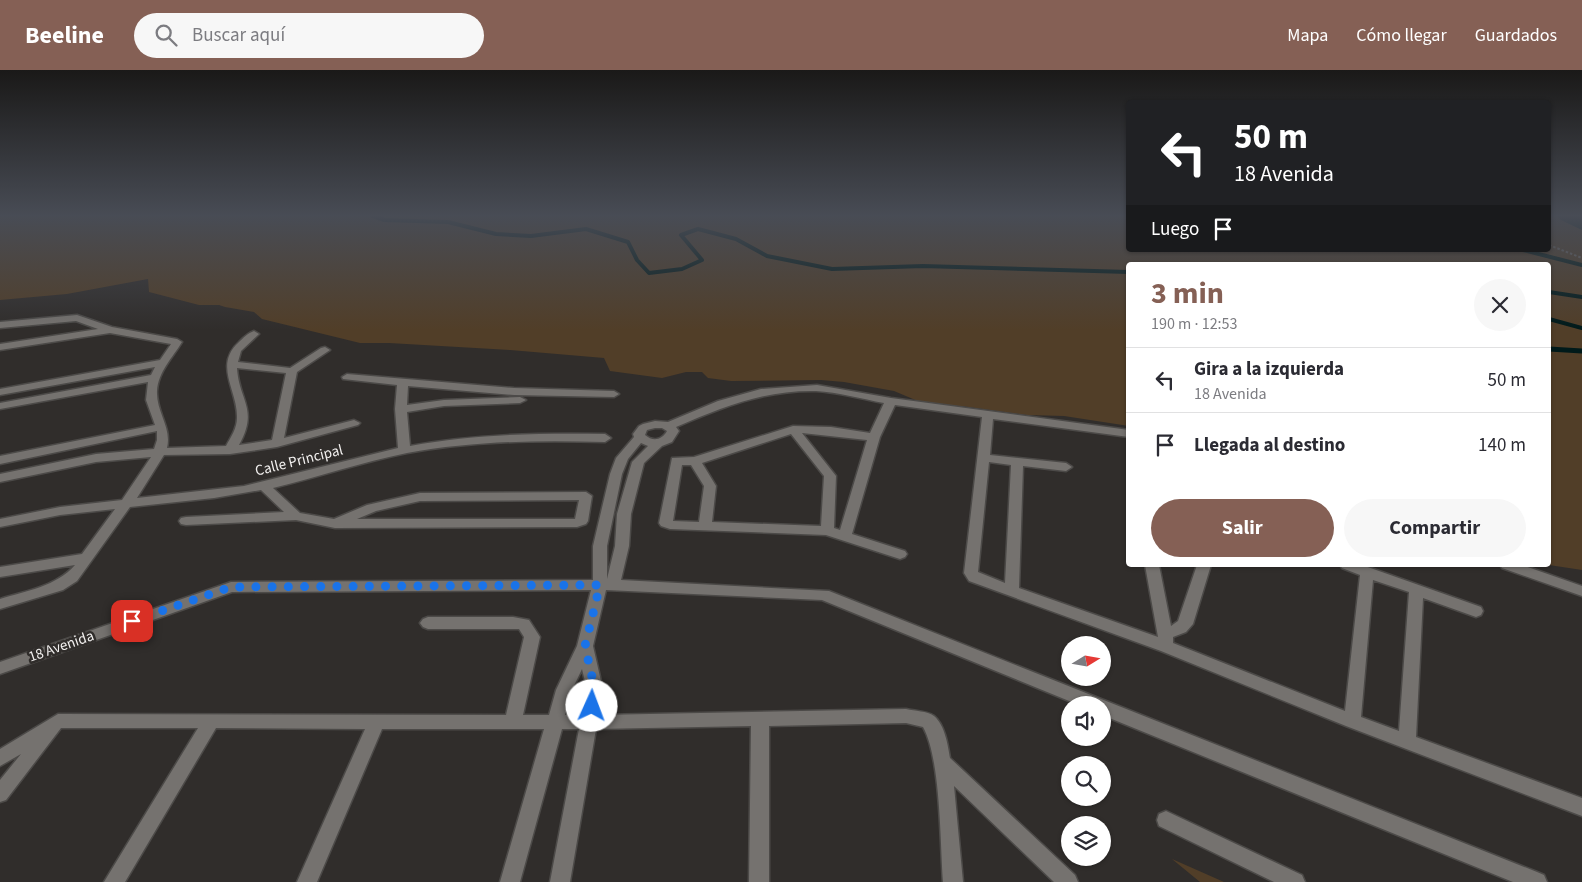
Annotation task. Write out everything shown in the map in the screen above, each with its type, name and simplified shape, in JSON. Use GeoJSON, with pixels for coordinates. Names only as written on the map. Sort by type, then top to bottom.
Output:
{"type":"FeatureCollection","features":[{"type":"Feature","properties":{"kind":"street"},"geometry":{"type":"LineString","coordinates":[[0,325],[76,318],[110,330],[176,341],[178,343],[162,363],[154,378],[151,399],[161,427],[163,440],[159,452],[146,475],[77,572],[58,586],[0,604]]}},
{"type":"Feature","properties":{"kind":"street"},"geometry":{"type":"LineString","coordinates":[[0,347],[110,330]]}},
{"type":"Feature","properties":{"kind":"street"},"geometry":{"type":"LineString","coordinates":[[230,450],[239,437],[244,420],[231,364],[235,352],[254,334]]}},
{"type":"Feature","properties":{"kind":"street"},"geometry":{"type":"LineString","coordinates":[[231,364],[292,370],[325,350]]}},
{"type":"Feature","properties":{"kind":"street"},"geometry":{"type":"LineString","coordinates":[[154,378],[2,406],[5,392],[162,363]]}},
{"type":"Feature","properties":{"kind":"street"},"geometry":{"type":"LineString","coordinates":[[278,444],[292,370]]}},
{"type":"Feature","properties":{"kind":"street"},"geometry":{"type":"LineString","coordinates":[[346,377],[557,395],[614,394]]}},
{"type":"Feature","properties":{"kind":"street"},"geometry":{"type":"LineString","coordinates":[[403,383],[404,450]]}},
{"type":"Feature","properties":{"kind":"street"},"geometry":{"type":"LineString","coordinates":[[613,585],[600,546],[616,474],[622,458],[640,437],[640,431],[648,425],[659,424],[669,426],[722,403],[766,391],[816,388],[891,401],[1126,434]]}},
{"type":"Feature","properties":{"kind":"street"},"geometry":{"type":"LineString","coordinates":[[402,409],[444,403],[539,399],[557,395]]}},
{"type":"Feature","properties":{"kind":"street"},"geometry":{"type":"LineString","coordinates":[[845,536],[874,438],[891,401]]}},
{"type":"Feature","properties":{"kind":"street"},"geometry":{"type":"LineString","coordinates":[[988,413],[971,573],[974,576],[1165,640],[1352,721],[1582,807]]}},
{"type":"Feature","properties":{"kind":"street"},"geometry":{"type":"LineString","coordinates":[[0,478],[96,458],[159,452],[230,450],[278,444],[354,423]]}},
{"type":"Feature","properties":{"kind":"street"},"geometry":{"type":"LineString","coordinates":[[510,882],[564,690],[613,585],[622,546],[624,514],[638,462],[658,443],[670,437],[673,432],[669,426]]}},
{"type":"Feature","properties":{"kind":"street"},"geometry":{"type":"LineString","coordinates":[[0,460],[161,427]]}},
{"type":"Feature","properties":{"kind":"street"},"geometry":{"type":"LineString","coordinates":[[874,438],[831,431],[793,429],[695,461],[676,461],[666,523],[668,525],[705,527],[827,531],[900,554]]}},
{"type":"Feature","properties":{"kind":"street"},"geometry":{"type":"LineString","coordinates":[[793,429],[830,476],[827,531]]}},
{"type":"Feature","properties":{"kind":"street"},"geometry":{"type":"LineString","coordinates":[[640,437],[646,442],[658,443]]}},
{"type":"Feature","properties":{"kind":"street","name":"Calle Principal"},"geometry":{"type":"LineString","coordinates":[[0,523],[56,511],[264,486],[404,450],[492,438],[605,438]]}},
{"type":"Feature","properties":{"kind":"street"},"geometry":{"type":"LineString","coordinates":[[984,458],[1066,467]]}},
{"type":"Feature","properties":{"kind":"street"},"geometry":{"type":"LineString","coordinates":[[695,461],[710,486],[705,527]]}},
{"type":"Feature","properties":{"kind":"street"},"geometry":{"type":"LineString","coordinates":[[1012,590],[1017,461]]}},
{"type":"Feature","properties":{"kind":"street"},"geometry":{"type":"LineString","coordinates":[[264,486],[296,516]]}},
{"type":"Feature","properties":{"kind":"street"},"geometry":{"type":"LineString","coordinates":[[186,521],[296,516],[335,524],[577,523],[581,521],[586,496],[420,497],[372,508],[335,524]]}},
{"type":"Feature","properties":{"kind":"street"},"geometry":{"type":"LineString","coordinates":[[0,572],[86,558]]}},
{"type":"Feature","properties":{"kind":"street"},"geometry":{"type":"LineString","coordinates":[[1152,567],[1165,640]]}},
{"type":"Feature","properties":{"kind":"street"},"geometry":{"type":"LineString","coordinates":[[1165,640],[1185,624],[1203,567]]}},
{"type":"Feature","properties":{"kind":"street"},"geometry":{"type":"LineString","coordinates":[[1353,567],[1476,611]]}},
{"type":"Feature","properties":{"kind":"street"},"geometry":{"type":"LineString","coordinates":[[1512,567],[1581,592]]}},
{"type":"Feature","properties":{"kind":"street"},"geometry":{"type":"LineString","coordinates":[[1352,721],[1367,572]]}},
{"type":"Feature","properties":{"kind":"street","name":"18 Avenida"},"geometry":{"type":"LineString","coordinates":[[0,668],[231,587],[613,585],[824,596],[1074,696]]}},
{"type":"Feature","properties":{"kind":"street"},"geometry":{"type":"LineString","coordinates":[[1407,742],[1416,590]]}},
{"type":"Feature","properties":{"kind":"street"},"geometry":{"type":"LineString","coordinates":[[428,624],[513,623],[524,624],[529,629],[532,637],[531,643],[513,722]]}},
{"type":"Feature","properties":{"kind":"street"},"geometry":{"type":"LineString","coordinates":[[560,882],[595,690],[585,646]]}},
{"type":"Feature","properties":{"kind":"street"},"geometry":{"type":"LineString","coordinates":[[1111,711],[1537,882]]}},
{"type":"Feature","properties":{"kind":"street"},"geometry":{"type":"LineString","coordinates":[[0,758],[58,722],[588,722],[906,716],[928,722],[937,734],[942,762],[953,882]]}},
{"type":"Feature","properties":{"kind":"street"},"geometry":{"type":"LineString","coordinates":[[759,882],[760,718]]}},
{"type":"Feature","properties":{"kind":"street"},"geometry":{"type":"LineString","coordinates":[[0,794],[58,722]]}},
{"type":"Feature","properties":{"kind":"street"},"geometry":{"type":"LineString","coordinates":[[114,882],[211,722]]}},
{"type":"Feature","properties":{"kind":"street"},"geometry":{"type":"LineString","coordinates":[[307,882],[376,722]]}},
{"type":"Feature","properties":{"kind":"street"},"geometry":{"type":"LineString","coordinates":[[942,762],[1068,882]]}},
{"type":"Feature","properties":{"kind":"street"},"geometry":{"type":"LineString","coordinates":[[1166,820],[1294,882]]}},
{"type":"Feature","properties":{"kind":"shaded area"},"geometry":{"type":"Polygon","coordinates":[[[0,254],[1582,254],[1582,570],[1551,565],[1551,262],[1126,262],[1126,426],[1064,416],[1027,415],[961,406],[932,407],[894,391],[844,382],[821,380],[731,381],[708,378],[702,372],[686,372],[662,378],[610,371],[604,358],[510,350],[360,343],[262,319],[254,312],[219,305],[199,305],[149,292],[148,279],[67,294],[0,300],[0,254]]]}},
{"type":"Feature","properties":{"kind":"shaded area"},"geometry":{"type":"Polygon","coordinates":[[[1172,859],[1224,882],[1200,882],[1172,859]]]}},
{"type":"Feature","properties":{"kind":"waterway"},"geometry":{"type":"LineString","coordinates":[[634,254],[649,273],[682,269],[702,260],[697,254]]}},
{"type":"Feature","properties":{"kind":"waterway"},"geometry":{"type":"LineString","coordinates":[[763,254],[832,269],[923,266],[1126,272]]}},
{"type":"Feature","properties":{"kind":"waterway"},"geometry":{"type":"LineString","coordinates":[[1538,254],[1582,265]]}},
{"type":"Feature","properties":{"kind":"waterway"},"geometry":{"type":"LineString","coordinates":[[1551,292],[1582,297]]}},
{"type":"Feature","properties":{"kind":"waterway"},"geometry":{"type":"LineString","coordinates":[[1551,320],[1582,328]]}},
{"type":"Feature","properties":{"kind":"waterway"},"geometry":{"type":"LineString","coordinates":[[1551,349],[1582,351]]}},
{"type":"Feature","properties":{"kind":"route"},"geometry":{"type":"LineString","coordinates":[[132,621],[231,587],[600,585],[585,646],[595,690],[592,706]]}}]}
